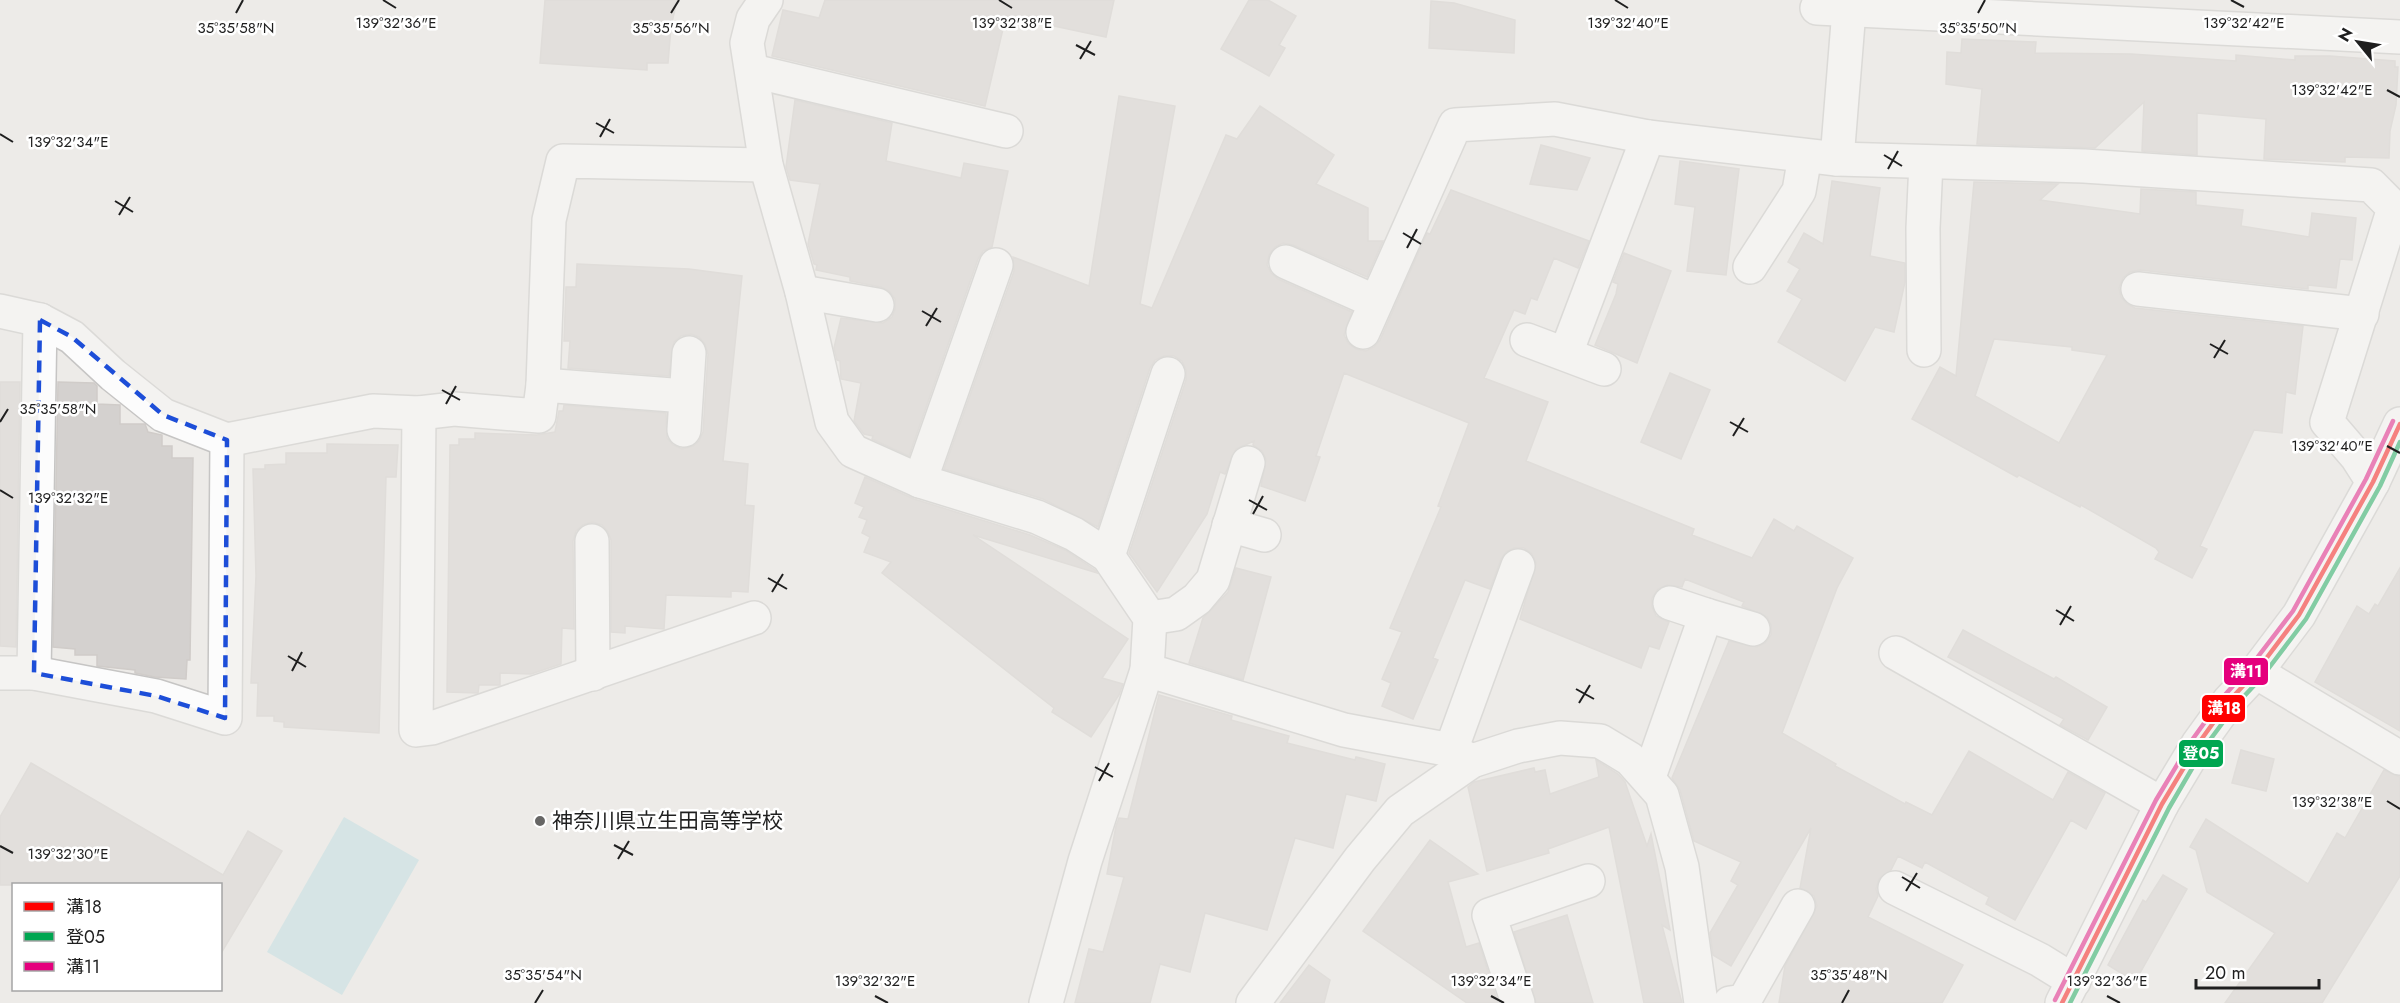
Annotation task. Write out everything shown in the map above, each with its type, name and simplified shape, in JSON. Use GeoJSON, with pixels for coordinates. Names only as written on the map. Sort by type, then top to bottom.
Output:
{"type":"FeatureCollection","features":[{"type":"Feature","properties":{"kind":"street"},"geometry":{"type":"LineString","coordinates":[[766,0],[753,19],[747,43],[766,165],[802,292],[832,422],[853,451],[920,481],[1037,517],[1074,534],[1108,556],[1150,618],[1147,670],[1085,861],[1046,1003]]}},
{"type":"Feature","properties":{"kind":"street"},"geometry":{"type":"LineString","coordinates":[[1817,8],[2400,37]]}},
{"type":"Feature","properties":{"kind":"street"},"geometry":{"type":"LineString","coordinates":[[1750,267],[1821,157],[1849,10]]}},
{"type":"Feature","properties":{"kind":"street"},"geometry":{"type":"LineString","coordinates":[[753,72],[1006,131]]}},
{"type":"Feature","properties":{"kind":"street"},"geometry":{"type":"LineString","coordinates":[[1363,332],[1455,125],[1555,119],[1648,137],[1821,157],[1926,162],[2084,165],[2371,186],[2394,208],[2327,422],[2357,457],[2373,482]]}},
{"type":"Feature","properties":{"kind":"street"},"geometry":{"type":"LineString","coordinates":[[1566,353],[1648,137]]}},
{"type":"Feature","properties":{"kind":"street"},"geometry":{"type":"LineString","coordinates":[[0,311],[40,320],[72,337],[113,375],[163,415],[227,440],[373,411],[419,413],[454,409],[539,416],[543,385],[549,220],[563,161],[766,165]]}},
{"type":"Feature","properties":{"kind":"street"},"geometry":{"type":"LineString","coordinates":[[1924,350],[1923,228],[1926,162]]}},
{"type":"Feature","properties":{"kind":"street"},"geometry":{"type":"LineString","coordinates":[[1286,262],[1376,302]]}},
{"type":"Feature","properties":{"kind":"street"},"geometry":{"type":"LineString","coordinates":[[920,481],[996,265]]}},
{"type":"Feature","properties":{"kind":"street"},"geometry":{"type":"LineString","coordinates":[[2138,289],[2362,314]]}},
{"type":"Feature","properties":{"kind":"street"},"geometry":{"type":"LineString","coordinates":[[802,292],[878,305]]}},
{"type":"Feature","properties":{"kind":"street"},"geometry":{"type":"LineString","coordinates":[[34,673],[40,320]]}},
{"type":"Feature","properties":{"kind":"street"},"geometry":{"type":"LineString","coordinates":[[1527,340],[1604,369]]}},
{"type":"Feature","properties":{"kind":"street"},"geometry":{"type":"LineString","coordinates":[[684,430],[689,353]]}},
{"type":"Feature","properties":{"kind":"street"},"geometry":{"type":"LineString","coordinates":[[1108,556],[1168,374]]}},
{"type":"Feature","properties":{"kind":"street"},"geometry":{"type":"LineString","coordinates":[[543,385],[685,396]]}},
{"type":"Feature","properties":{"kind":"street"},"geometry":{"type":"LineString","coordinates":[[419,413],[416,730],[432,728],[754,618]]}},
{"type":"Feature","properties":{"kind":"street"},"geometry":{"type":"LineString","coordinates":[[1895,888],[2040,960],[2068,992],[2162,804],[2198,744],[2299,615],[2373,482],[2400,424]]}},
{"type":"Feature","properties":{"kind":"street"},"geometry":{"type":"LineString","coordinates":[[0,673],[34,673],[156,696],[225,718],[227,440]]}},
{"type":"Feature","properties":{"kind":"street"},"geometry":{"type":"LineString","coordinates":[[1150,618],[1176,614],[1197,599],[1213,580],[1248,463]]}},
{"type":"Feature","properties":{"kind":"street"},"geometry":{"type":"LineString","coordinates":[[1229,525],[1264,535]]}},
{"type":"Feature","properties":{"kind":"street"},"geometry":{"type":"LineString","coordinates":[[592,541],[593,674]]}},
{"type":"Feature","properties":{"kind":"street"},"geometry":{"type":"LineString","coordinates":[[1253,1003],[1360,858],[1400,811],[1461,756],[1518,566]]}},
{"type":"Feature","properties":{"kind":"street"},"geometry":{"type":"LineString","coordinates":[[1670,603],[1753,629]]}},
{"type":"Feature","properties":{"kind":"street"},"geometry":{"type":"LineString","coordinates":[[1649,777],[1706,615]]}},
{"type":"Feature","properties":{"kind":"street"},"geometry":{"type":"LineString","coordinates":[[1896,652],[2162,804]]}},
{"type":"Feature","properties":{"kind":"street"},"geometry":{"type":"LineString","coordinates":[[1147,670],[1344,730],[1461,756],[1560,738],[1600,741],[1630,759],[1649,777],[1662,795],[1682,867],[1701,1003]]}},
{"type":"Feature","properties":{"kind":"street"},"geometry":{"type":"LineString","coordinates":[[2256,672],[2400,758]]}},
{"type":"Feature","properties":{"kind":"street"},"geometry":{"type":"LineString","coordinates":[[1518,1003],[1489,915],[1588,881]]}},
{"type":"Feature","properties":{"kind":"street"},"geometry":{"type":"LineString","coordinates":[[1730,1003],[1744,1001],[1798,906]]}},
{"type":"Feature","properties":{"kind":"highlighted area"},"geometry":{"type":"Polygon","coordinates":[[[40,320],[72,337],[163,415],[227,440],[225,718],[156,696],[34,673],[40,320]]]}},
{"type":"Feature","properties":{"kind":"water"},"geometry":{"type":"Polygon","coordinates":[[[344,817],[419,860],[342,995],[267,952],[344,817]]]}},
{"type":"Feature","properties":{"kind":"building"},"geometry":{"type":"Polygon","coordinates":[[[545,0],[677,0],[671,27],[668,63],[647,63],[647,70],[540,63],[545,0]]]}},
{"type":"Feature","properties":{"kind":"building"},"geometry":{"type":"Polygon","coordinates":[[[825,0],[1114,0],[1106,37],[1006,16],[985,106],[772,56],[783,10],[819,18],[825,0]]]}},
{"type":"Feature","properties":{"kind":"building"},"geometry":{"type":"Polygon","coordinates":[[[1249,0],[1268,0],[1296,16],[1279,45],[1285,48],[1269,76],[1221,49],[1249,0]]]}},
{"type":"Feature","properties":{"kind":"building"},"geometry":{"type":"Polygon","coordinates":[[[1431,1],[1454,3],[1515,20],[1514,53],[1429,48],[1431,1]]]}},
{"type":"Feature","properties":{"kind":"building"},"geometry":{"type":"Polygon","coordinates":[[[1962,39],[2036,42],[2035,53],[2131,54],[2236,61],[2236,55],[2295,60],[2295,56],[2330,56],[2395,61],[2395,67],[2398,67],[2396,105],[2390,131],[2389,158],[2345,157],[2345,162],[2264,159],[2266,119],[2197,113],[2197,155],[2142,151],[2144,102],[2095,148],[1977,144],[1982,89],[1946,84],[1947,52],[1961,53],[1962,39]]]}},
{"type":"Feature","properties":{"kind":"building"},"geometry":{"type":"Polygon","coordinates":[[[1119,96],[1175,106],[1140,304],[1152,308],[1226,135],[1237,139],[1260,106],[1334,155],[1316,184],[1368,208],[1368,241],[1383,241],[1367,277],[1293,245],[1283,243],[1275,247],[1269,255],[1267,265],[1278,279],[1352,312],[1344,335],[1348,343],[1356,349],[1366,351],[1380,340],[1427,233],[1430,234],[1451,190],[1589,241],[1578,268],[1554,258],[1537,300],[1531,298],[1525,314],[1514,310],[1484,378],[1548,402],[1526,461],[1694,529],[1692,535],[1752,558],[1774,519],[1794,531],[1797,526],[1853,558],[1837,588],[1782,733],[1836,764],[1835,766],[1905,804],[1906,802],[1932,815],[1969,751],[2053,800],[2068,772],[2105,793],[2086,829],[2071,820],[2015,920],[1986,904],[1989,897],[1925,862],[1922,868],[1898,856],[1891,870],[1879,879],[1876,889],[1878,896],[1868,917],[1963,965],[1942,1003],[1779,1003],[1785,966],[1817,906],[1814,896],[1800,888],[1811,828],[1731,966],[1713,955],[1710,933],[1738,885],[1731,881],[1741,862],[1694,841],[1680,790],[1672,778],[1729,641],[1757,647],[1765,643],[1771,635],[1771,625],[1767,617],[1742,606],[1744,602],[1685,579],[1682,587],[1667,585],[1658,589],[1652,598],[1652,607],[1656,616],[1669,622],[1659,649],[1649,646],[1641,668],[1520,619],[1536,563],[1532,554],[1524,548],[1514,548],[1506,552],[1501,559],[1490,589],[1465,580],[1433,658],[1438,660],[1413,719],[1382,706],[1391,683],[1382,679],[1402,632],[1390,628],[1441,507],[1438,506],[1469,423],[1344,373],[1316,456],[1320,457],[1305,501],[1261,486],[1266,459],[1262,451],[1253,445],[1254,441],[1236,449],[1225,474],[1220,472],[1207,514],[1157,592],[1129,553],[1186,380],[1186,370],[1182,361],[1174,356],[1164,356],[1155,360],[1150,368],[1098,527],[1043,499],[944,469],[1014,271],[1013,257],[1089,286],[1119,96]]]}},
{"type":"Feature","properties":{"kind":"building"},"geometry":{"type":"Polygon","coordinates":[[[795,100],[892,123],[886,161],[961,178],[964,163],[1008,171],[992,247],[983,251],[978,259],[909,456],[872,439],[873,436],[864,434],[854,421],[861,383],[841,379],[840,361],[837,360],[834,348],[841,318],[883,323],[892,317],[895,299],[889,291],[881,287],[850,281],[850,277],[816,270],[817,265],[814,264],[808,244],[820,184],[790,180],[786,167],[795,100]]]}},
{"type":"Feature","properties":{"kind":"building"},"geometry":{"type":"Polygon","coordinates":[[[1541,145],[1590,158],[1577,190],[1530,184],[1541,145]]]}},
{"type":"Feature","properties":{"kind":"building"},"geometry":{"type":"Polygon","coordinates":[[[1680,161],[1739,169],[1726,275],[1687,271],[1695,207],[1675,204],[1680,161]]]}},
{"type":"Feature","properties":{"kind":"building"},"geometry":{"type":"Polygon","coordinates":[[[1832,181],[1880,188],[1870,256],[1905,263],[1905,282],[1894,332],[1875,327],[1845,381],[1778,342],[1802,299],[1787,291],[1800,269],[1788,262],[1804,233],[1823,244],[1832,181]]]}},
{"type":"Feature","properties":{"kind":"building"},"geometry":{"type":"Polygon","coordinates":[[[1974,182],[2058,184],[2040,200],[2140,214],[2141,189],[2196,192],[2196,205],[2243,210],[2241,226],[2309,237],[2312,213],[2356,218],[2352,260],[2340,259],[2336,288],[2308,285],[2308,289],[2140,270],[2130,272],[2123,278],[2119,288],[2121,297],[2135,308],[2303,326],[2295,394],[2286,392],[2282,433],[2254,430],[2200,546],[2207,549],[2192,578],[2155,559],[2159,552],[2156,548],[2081,505],[2080,507],[2019,475],[2017,477],[1912,419],[1940,367],[1956,376],[1974,182]],[[1994,339],[1975,396],[2059,443],[2107,355],[2072,350],[2072,347],[1994,339]]]}},
{"type":"Feature","properties":{"kind":"building"},"geometry":{"type":"Polygon","coordinates":[[[1624,253],[1671,271],[1637,363],[1595,345],[1616,294],[1618,284],[1613,282],[1624,253]]]}},
{"type":"Feature","properties":{"kind":"building"},"geometry":{"type":"Polygon","coordinates":[[[577,264],[689,269],[742,276],[723,461],[748,464],[745,505],[754,506],[748,592],[731,591],[731,597],[666,595],[664,629],[625,626],[625,633],[611,632],[611,540],[602,525],[592,522],[576,531],[573,541],[574,629],[562,628],[561,664],[531,674],[500,673],[500,685],[479,685],[478,693],[447,692],[450,445],[459,445],[459,439],[475,439],[475,433],[537,435],[555,432],[559,411],[563,411],[564,405],[666,413],[667,438],[673,445],[682,449],[693,446],[699,441],[703,432],[708,354],[705,344],[699,337],[691,334],[681,336],[674,342],[669,376],[568,368],[570,341],[564,341],[566,287],[576,287],[577,264]]]}},
{"type":"Feature","properties":{"kind":"building"},"geometry":{"type":"Polygon","coordinates":[[[1670,373],[1710,390],[1681,459],[1641,442],[1670,373]]]}},
{"type":"Feature","properties":{"kind":"building"},"geometry":{"type":"Polygon","coordinates":[[[0,382],[20,382],[16,647],[0,646],[0,382]]]}},
{"type":"Feature","properties":{"kind":"building"},"geometry":{"type":"Polygon","coordinates":[[[58,382],[94,383],[97,386],[97,404],[120,405],[120,424],[145,424],[148,432],[162,435],[162,446],[172,446],[172,458],[193,458],[190,660],[187,660],[186,679],[155,677],[135,673],[135,670],[97,666],[97,655],[75,655],[75,649],[53,647],[58,382]]]}},
{"type":"Feature","properties":{"kind":"building"},"geometry":{"type":"Polygon","coordinates":[[[327,444],[398,445],[396,477],[386,477],[379,733],[284,727],[284,722],[274,721],[274,716],[257,716],[258,683],[251,683],[256,576],[253,469],[265,469],[265,465],[286,464],[286,453],[327,453],[327,444]]]}},
{"type":"Feature","properties":{"kind":"building"},"geometry":{"type":"Polygon","coordinates":[[[865,477],[914,499],[1030,535],[1065,550],[1095,570],[1097,573],[973,535],[1128,639],[1102,678],[1123,684],[1119,695],[1091,737],[1052,712],[1054,708],[882,573],[891,562],[864,552],[870,537],[862,533],[867,520],[859,517],[864,507],[855,503],[865,477]]]}},
{"type":"Feature","properties":{"kind":"building"},"geometry":{"type":"Polygon","coordinates":[[[1236,568],[1271,577],[1243,680],[1189,663],[1203,618],[1228,592],[1236,568]]]}},
{"type":"Feature","properties":{"kind":"building"},"geometry":{"type":"Polygon","coordinates":[[[2400,568],[2400,731],[2315,682],[2357,606],[2369,614],[2375,604],[2378,606],[2400,568]]]}},
{"type":"Feature","properties":{"kind":"building"},"geometry":{"type":"Polygon","coordinates":[[[1963,630],[2054,679],[2056,677],[2107,707],[2088,740],[2060,725],[2064,719],[1948,657],[1963,630]]]}},
{"type":"Feature","properties":{"kind":"building"},"geometry":{"type":"Polygon","coordinates":[[[1159,695],[1232,716],[1231,720],[1289,736],[1287,743],[1355,760],[1356,757],[1385,764],[1376,801],[1346,794],[1333,848],[1295,838],[1267,930],[1205,913],[1190,972],[1160,964],[1150,1003],[1075,1003],[1089,949],[1103,952],[1124,877],[1107,874],[1116,826],[1119,818],[1128,819],[1159,695]]]}},
{"type":"Feature","properties":{"kind":"building"},"geometry":{"type":"Polygon","coordinates":[[[2241,750],[2274,759],[2266,791],[2232,783],[2241,750]]]}},
{"type":"Feature","properties":{"kind":"building"},"geometry":{"type":"Polygon","coordinates":[[[1596,760],[1618,774],[1625,782],[1647,846],[1651,834],[1670,930],[1662,925],[1682,1003],[1644,1003],[1609,827],[1548,849],[1549,853],[1487,871],[1468,787],[1474,782],[1534,768],[1535,772],[1545,770],[1550,794],[1599,777],[1596,760]]]}},
{"type":"Feature","properties":{"kind":"building"},"geometry":{"type":"Polygon","coordinates":[[[31,763],[223,875],[248,831],[282,851],[222,952],[222,883],[12,883],[12,885],[0,885],[0,817],[31,763]]]}},
{"type":"Feature","properties":{"kind":"building"},"geometry":{"type":"Polygon","coordinates":[[[2384,770],[2400,777],[2400,876],[2322,1003],[2225,1003],[2275,933],[2207,892],[2196,850],[2190,847],[2206,819],[2308,884],[2337,833],[2345,838],[2384,770]]]}},
{"type":"Feature","properties":{"kind":"building"},"geometry":{"type":"Polygon","coordinates":[[[1430,840],[1478,874],[1448,882],[1466,947],[1479,943],[1498,1003],[1467,1003],[1363,931],[1430,840]]]}},
{"type":"Feature","properties":{"kind":"building"},"geometry":{"type":"Polygon","coordinates":[[[2163,875],[2187,889],[2135,982],[2108,965],[2143,900],[2146,902],[2163,875]]]}},
{"type":"Feature","properties":{"kind":"building"},"geometry":{"type":"Polygon","coordinates":[[[1567,915],[1593,1003],[1536,1003],[1514,932],[1567,915]]]}},
{"type":"Feature","properties":{"kind":"building"},"geometry":{"type":"Polygon","coordinates":[[[1309,965],[1330,980],[1324,1003],[1280,1003],[1309,965]]]}},
{"type":"Feature","properties":{"kind":"transit line","name":"溝11"},"geometry":{"type":"LineString","coordinates":[[2055,1000],[2156,800],[2192,740],[2223,697],[2250,667],[2293,611],[2366,479],[2393,421]]}},
{"type":"Feature","properties":{"kind":"transit line","name":"溝18"},"geometry":{"type":"LineString","coordinates":[[2062,1003],[2162,804],[2198,744],[2229,701],[2256,672],[2299,615],[2373,482],[2400,424]]}},
{"type":"Feature","properties":{"kind":"transit line","name":"登05"},"geometry":{"type":"LineString","coordinates":[[2070,1003],[2169,808],[2204,748],[2306,619],[2380,486],[2400,442]]}},
{"type":"Feature","properties":{"kind":"place","name":"神奈川県立生田高等学校"},"geometry":{"type":"Point","coordinates":[540,821]}}]}
